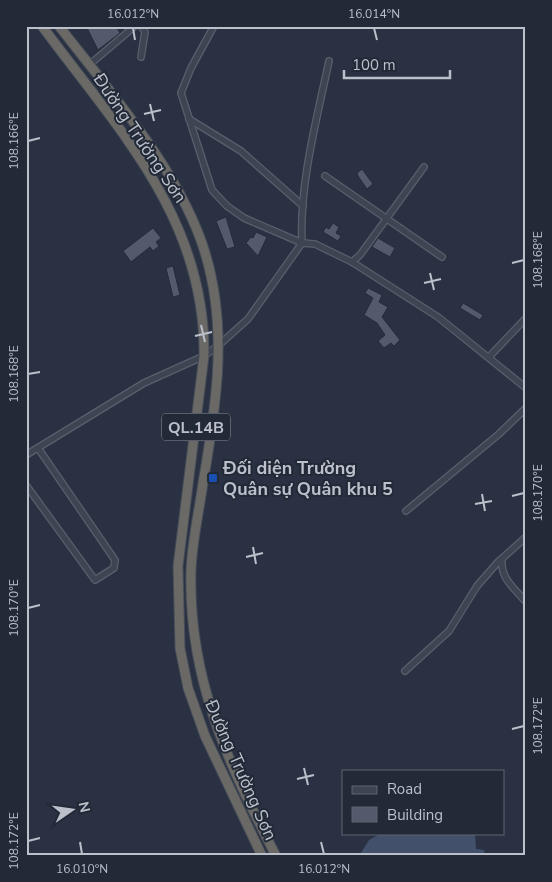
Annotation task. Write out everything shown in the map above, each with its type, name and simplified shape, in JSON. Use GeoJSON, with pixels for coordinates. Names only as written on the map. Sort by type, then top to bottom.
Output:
{"type":"FeatureCollection","features":[{"type":"Feature","properties":{"kind":"highway","name":"Đường Trường Sơn"},"geometry":{"type":"LineString","coordinates":[[42,26],[125,138],[171,211],[187,247],[198,286],[204,328],[204,356],[178,566],[180,648],[188,688],[205,736],[262,856]]}},
{"type":"Feature","properties":{"kind":"highway","name":"Đường Trường Sơn"},"geometry":{"type":"LineString","coordinates":[[59,26],[138,129],[175,187],[192,220],[206,254],[213,283],[219,327],[219,345],[211,429],[191,570],[194,645],[202,684],[218,732],[244,793],[276,856]]}},
{"type":"Feature","properties":{"kind":"street"},"geometry":{"type":"LineString","coordinates":[[141,26],[145,32],[141,57]]}},
{"type":"Feature","properties":{"kind":"street"},"geometry":{"type":"LineString","coordinates":[[214,26],[191,68],[182,93],[215,195],[244,218],[302,243],[316,244],[352,262],[438,317],[526,388]]}},
{"type":"Feature","properties":{"kind":"street"},"geometry":{"type":"LineString","coordinates":[[89,65],[131,27]]}},
{"type":"Feature","properties":{"kind":"street"},"geometry":{"type":"LineString","coordinates":[[26,455],[144,383],[204,356],[248,319],[302,243],[303,206],[314,135],[329,60]]}},
{"type":"Feature","properties":{"kind":"street"},"geometry":{"type":"LineString","coordinates":[[189,119],[241,152],[303,206]]}},
{"type":"Feature","properties":{"kind":"street"},"geometry":{"type":"LineString","coordinates":[[352,262],[360,256],[424,167]]}},
{"type":"Feature","properties":{"kind":"street"},"geometry":{"type":"LineString","coordinates":[[325,176],[442,257]]}},
{"type":"Feature","properties":{"kind":"street"},"geometry":{"type":"LineString","coordinates":[[488,357],[526,318]]}},
{"type":"Feature","properties":{"kind":"street"},"geometry":{"type":"LineString","coordinates":[[406,511],[499,434],[526,408]]}},
{"type":"Feature","properties":{"kind":"street"},"geometry":{"type":"LineString","coordinates":[[26,485],[95,580],[114,568],[115,560],[38,448]]}},
{"type":"Feature","properties":{"kind":"street"},"geometry":{"type":"LineString","coordinates":[[405,671],[449,631],[477,586],[502,558],[526,537]]}},
{"type":"Feature","properties":{"kind":"street"},"geometry":{"type":"LineString","coordinates":[[502,558],[501,569],[504,578],[526,602]]}},
{"type":"Feature","properties":{"kind":"water"},"geometry":{"type":"Polygon","coordinates":[[[380,834],[475,834],[476,849],[484,850],[485,856],[359,856],[369,840],[380,834]]]}},
{"type":"Feature","properties":{"kind":"building"},"geometry":{"type":"Polygon","coordinates":[[[86,26],[116,26],[120,33],[98,50],[86,26]]]}},
{"type":"Feature","properties":{"kind":"building"},"geometry":{"type":"Polygon","coordinates":[[[362,169],[373,184],[367,189],[357,173],[362,169]]]}},
{"type":"Feature","properties":{"kind":"building"},"geometry":{"type":"Polygon","coordinates":[[[226,217],[235,247],[227,249],[216,221],[226,217]]]}},
{"type":"Feature","properties":{"kind":"building"},"geometry":{"type":"Polygon","coordinates":[[[333,223],[339,227],[336,233],[341,236],[338,241],[323,232],[326,227],[329,229],[333,223]]]}},
{"type":"Feature","properties":{"kind":"building"},"geometry":{"type":"Polygon","coordinates":[[[153,228],[161,238],[156,242],[159,246],[153,251],[150,247],[131,262],[123,251],[153,228]]]}},
{"type":"Feature","properties":{"kind":"building"},"geometry":{"type":"Polygon","coordinates":[[[256,232],[267,237],[258,256],[246,243],[251,237],[253,238],[256,232]]]}},
{"type":"Feature","properties":{"kind":"building"},"geometry":{"type":"Polygon","coordinates":[[[378,238],[395,248],[390,257],[372,247],[378,238]]]}},
{"type":"Feature","properties":{"kind":"building"},"geometry":{"type":"Polygon","coordinates":[[[173,266],[180,295],[173,297],[166,268],[173,266]]]}},
{"type":"Feature","properties":{"kind":"building"},"geometry":{"type":"Polygon","coordinates":[[[368,288],[382,295],[379,302],[388,307],[382,317],[400,340],[394,346],[391,343],[384,348],[378,341],[385,335],[377,323],[364,315],[373,298],[365,293],[368,288]]]}},
{"type":"Feature","properties":{"kind":"building"},"geometry":{"type":"Polygon","coordinates":[[[463,303],[483,315],[480,320],[460,308],[463,303]]]}},
{"type":"Feature","properties":{"kind":"place","name":"Đối diện Trường Quân sự Quân khu 5"},"geometry":{"type":"Point","coordinates":[213,478]}}]}
